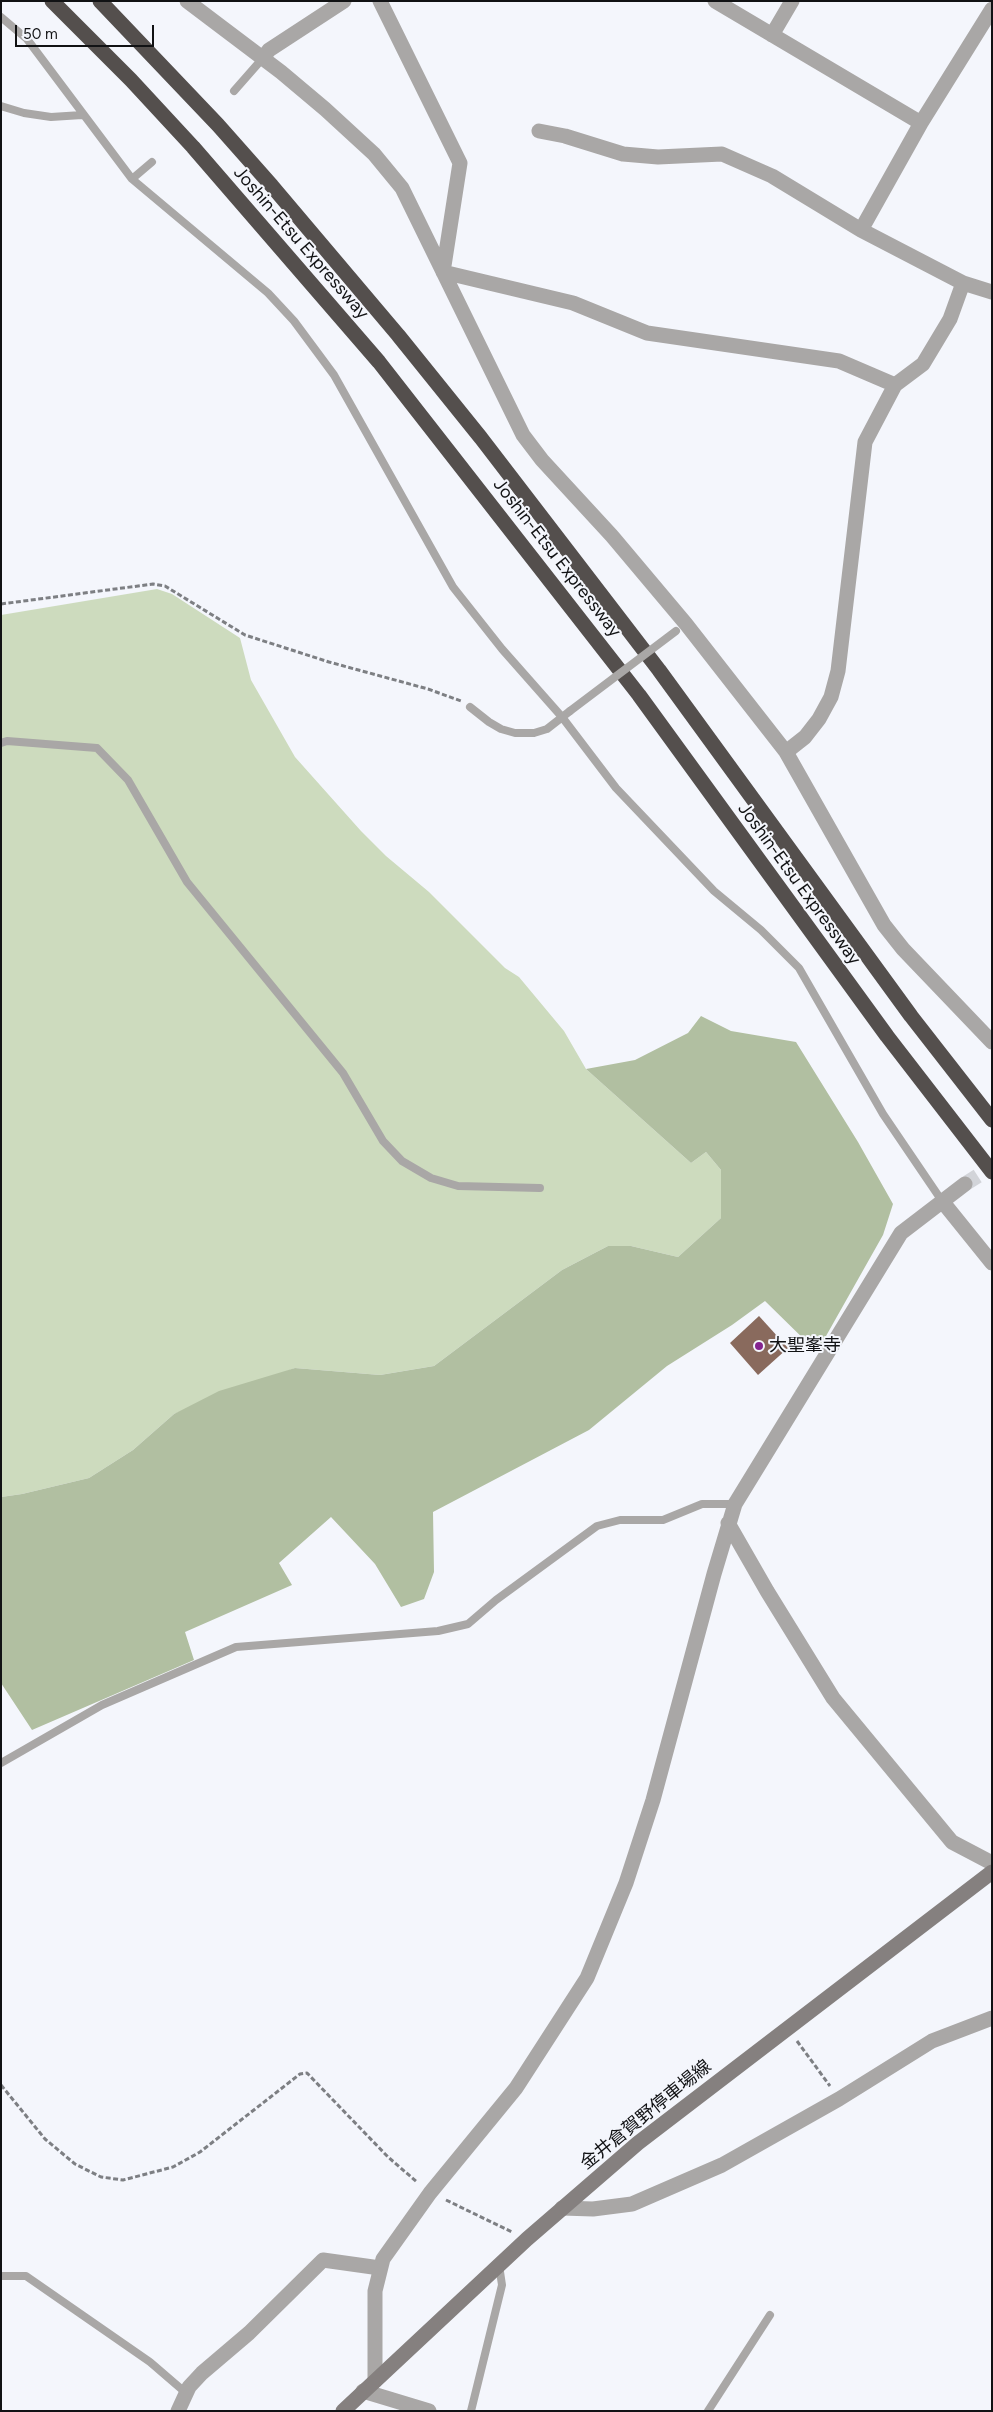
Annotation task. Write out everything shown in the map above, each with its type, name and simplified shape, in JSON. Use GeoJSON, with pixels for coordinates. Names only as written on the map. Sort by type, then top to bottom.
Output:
{"type":"FeatureCollection","features":[{"type":"Feature","properties":{"kind":"highway","name":"Joshin-Etsu Expressway"},"geometry":{"type":"LineString","coordinates":[[52,1],[131,80],[193,147],[379,362],[544,570],[639,695],[887,1036],[992,1172]]}},
{"type":"Feature","properties":{"kind":"highway","name":"Joshin-Etsu Expressway"},"geometry":{"type":"LineString","coordinates":[[100,1],[205,111],[272,186],[398,335],[659,670],[900,1001],[992,1120]]}},
{"type":"Feature","properties":{"kind":"main road","name":"金井倉賀野停車場線"},"geometry":{"type":"LineString","coordinates":[[343,2411],[527,2239],[638,2143],[992,1872]]}},
{"type":"Feature","properties":{"kind":"street"},"geometry":{"type":"LineString","coordinates":[[187,1],[263,58],[325,109],[374,154],[402,188],[522,435],[542,460],[612,536],[681,628],[786,752],[884,925],[903,949],[992,1042]]}},
{"type":"Feature","properties":{"kind":"street"},"geometry":{"type":"LineString","coordinates":[[263,58],[269,50],[344,1]]}},
{"type":"Feature","properties":{"kind":"street"},"geometry":{"type":"LineString","coordinates":[[380,1],[460,163],[443,272]]}},
{"type":"Feature","properties":{"kind":"street"},"geometry":{"type":"LineString","coordinates":[[715,1],[921,123]]}},
{"type":"Feature","properties":{"kind":"street"},"geometry":{"type":"LineString","coordinates":[[772,35],[792,1]]}},
{"type":"Feature","properties":{"kind":"street"},"geometry":{"type":"LineString","coordinates":[[861,230],[921,123],[992,9]]}},
{"type":"Feature","properties":{"kind":"street"},"geometry":{"type":"LineString","coordinates":[[539,131],[565,136],[623,154],[658,157],[722,154],[772,176],[861,230],[963,283],[992,292]]}},
{"type":"Feature","properties":{"kind":"street"},"geometry":{"type":"LineString","coordinates":[[443,272],[572,303],[647,334],[838,361],[895,385]]}},
{"type":"Feature","properties":{"kind":"street"},"geometry":{"type":"LineString","coordinates":[[786,752],[805,737],[831,697],[838,671],[865,442],[895,385],[923,364],[950,319],[963,283]]}},
{"type":"Feature","properties":{"kind":"street"},"geometry":{"type":"LineString","coordinates":[[375,2381],[375,2291],[382,2259],[430,2193],[516,2088],[587,1978],[626,1883],[653,1800],[728,1523],[735,1504],[902,1233],[965,1184]]}},
{"type":"Feature","properties":{"kind":"street"},"geometry":{"type":"LineString","coordinates":[[942,1201],[992,1263]]}},
{"type":"Feature","properties":{"kind":"street"},"geometry":{"type":"LineString","coordinates":[[728,1523],[767,1592],[833,1698],[952,1842],[992,1863]]}},
{"type":"Feature","properties":{"kind":"street"},"geometry":{"type":"LineString","coordinates":[[562,2208],[593,2209],[632,2204],[722,2166],[839,2099],[932,2041],[992,2018]]}},
{"type":"Feature","properties":{"kind":"street"},"geometry":{"type":"LineString","coordinates":[[178,2411],[186,2394],[202,2373],[248,2333],[323,2260],[380,2268]]}},
{"type":"Feature","properties":{"kind":"street"},"geometry":{"type":"LineString","coordinates":[[363,2392],[429,2411]]}},
{"type":"Feature","properties":{"kind":"lane"},"geometry":{"type":"LineString","coordinates":[[1,17],[27,39],[82,115],[132,178],[268,293],[294,321],[334,375],[453,587],[502,649],[562,717],[616,788],[714,891],[761,930],[799,968],[883,1114],[942,1201]]}},
{"type":"Feature","properties":{"kind":"lane"},"geometry":{"type":"LineString","coordinates":[[234,90],[263,58]]}},
{"type":"Feature","properties":{"kind":"lane"},"geometry":{"type":"LineString","coordinates":[[1,106],[24,113],[51,117],[82,115]]}},
{"type":"Feature","properties":{"kind":"lane"},"geometry":{"type":"LineString","coordinates":[[132,178],[152,162]]}},
{"type":"Feature","properties":{"kind":"lane"},"geometry":{"type":"LineString","coordinates":[[470,707],[488,722],[501,729],[515,733],[534,733],[547,729],[681,628]]}},
{"type":"Feature","properties":{"kind":"lane"},"geometry":{"type":"LineString","coordinates":[[1,743],[7,741],[97,748],[128,780],[187,882],[343,1073],[383,1141],[402,1161],[431,1178],[458,1186],[540,1188]]}},
{"type":"Feature","properties":{"kind":"lane"},"geometry":{"type":"LineString","coordinates":[[1,1763],[102,1705],[236,1647],[438,1631],[468,1624],[496,1600],[597,1526],[620,1520],[663,1520],[702,1504],[735,1504]]}},
{"type":"Feature","properties":{"kind":"lane"},"geometry":{"type":"LineString","coordinates":[[471,2411],[502,2285],[499,2265]]}},
{"type":"Feature","properties":{"kind":"lane"},"geometry":{"type":"LineString","coordinates":[[1,2276],[26,2276],[150,2362],[186,2394]]}},
{"type":"Feature","properties":{"kind":"lane"},"geometry":{"type":"LineString","coordinates":[[708,2411],[770,2315]]}},
{"type":"Feature","properties":{"kind":"path"},"geometry":{"type":"LineString","coordinates":[[1,604],[153,584],[165,586],[245,635],[329,662],[428,689],[455,698],[470,707]]}},
{"type":"Feature","properties":{"kind":"path"},"geometry":{"type":"LineString","coordinates":[[788,2028],[839,2099]]}},
{"type":"Feature","properties":{"kind":"path"},"geometry":{"type":"LineString","coordinates":[[1,2085],[45,2139],[75,2164],[101,2177],[123,2180],[173,2167],[200,2152],[300,2074],[307,2073],[388,2157],[430,2193],[527,2239]]}},
{"type":"Feature","properties":{"kind":"green space"},"geometry":{"type":"Polygon","coordinates":[[[157,589],[172,594],[240,638],[251,680],[295,757],[386,856],[429,892],[505,968],[519,977],[564,1031],[586,1069],[691,1163],[706,1152],[721,1170],[721,1218],[678,1257],[631,1246],[608,1246],[562,1270],[434,1366],[380,1375],[295,1368],[174,1414],[133,1450],[89,1478],[1,1497],[1,615],[157,589]]]}},
{"type":"Feature","properties":{"kind":"green space"},"geometry":{"type":"Polygon","coordinates":[[[701,1016],[731,1031],[796,1042],[858,1142],[893,1204],[883,1235],[817,1352],[765,1301],[732,1325],[667,1366],[589,1430],[433,1512],[434,1572],[424,1599],[401,1607],[375,1564],[331,1517],[279,1563],[292,1585],[185,1632],[194,1660],[32,1730],[1,1683],[1,1497],[89,1478],[133,1450],[174,1414],[219,1391],[295,1368],[380,1375],[434,1366],[562,1270],[608,1246],[631,1246],[678,1257],[721,1218],[721,1170],[706,1152],[691,1163],[586,1069],[635,1060],[688,1033],[701,1016]]]}},
{"type":"Feature","properties":{"kind":"building","name":"大聖峯寺"},"geometry":{"type":"Polygon","coordinates":[[[759,1316],[788,1348],[758,1375],[730,1343],[759,1316]]]}},
{"type":"Feature","properties":{"kind":"tunnel"},"geometry":{"type":"LineString","coordinates":[[965,1184],[992,1167]]}},
{"type":"Feature","properties":{"kind":"place","name":"大聖峯寺"},"geometry":{"type":"Point","coordinates":[759,1346]}}]}
